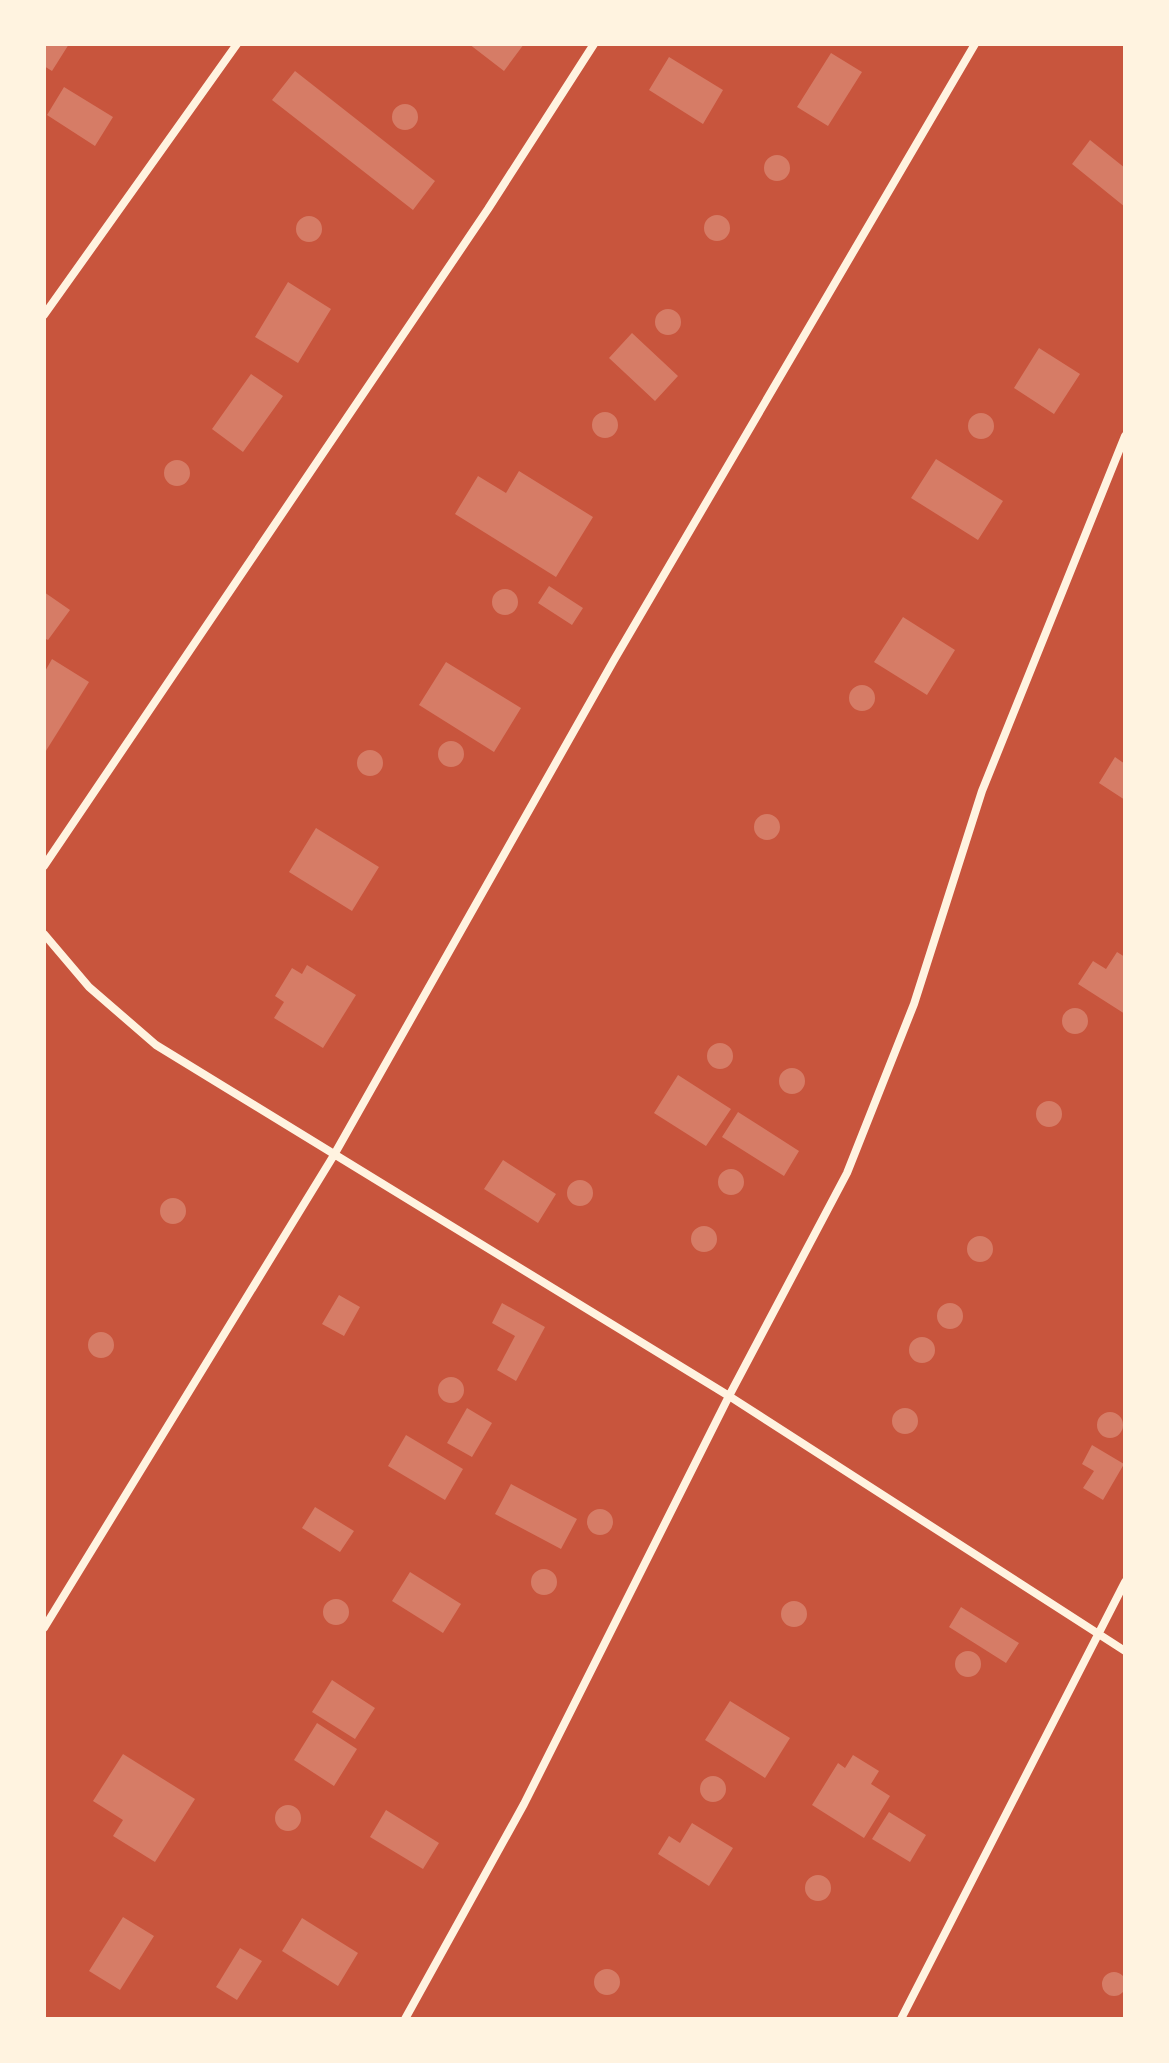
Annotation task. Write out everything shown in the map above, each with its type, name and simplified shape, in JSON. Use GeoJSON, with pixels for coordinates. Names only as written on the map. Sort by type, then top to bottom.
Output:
{"type":"FeatureCollection","features":[{"type":"Feature","properties":{"kind":"street"},"geometry":{"type":"LineString","coordinates":[[44,315],[237,44]]}},
{"type":"Feature","properties":{"kind":"street"},"geometry":{"type":"LineString","coordinates":[[44,866],[488,209],[594,44]]}},
{"type":"Feature","properties":{"kind":"street"},"geometry":{"type":"LineString","coordinates":[[44,1628],[334,1155],[614,660],[975,44]]}},
{"type":"Feature","properties":{"kind":"street"},"geometry":{"type":"LineString","coordinates":[[405,2019],[524,1804],[729,1396],[847,1173],[914,1004],[982,791],[1125,436]]}},
{"type":"Feature","properties":{"kind":"street"},"geometry":{"type":"LineString","coordinates":[[44,934],[89,987],[156,1045],[729,1396],[1125,1651]]}},
{"type":"Feature","properties":{"kind":"street"},"geometry":{"type":"LineString","coordinates":[[901,2019],[1125,1582]]}},
{"type":"Feature","properties":{"kind":"building"},"geometry":{"type":"Polygon","coordinates":[[[44,44],[69,44],[52,71],[44,66],[44,44]]]}},
{"type":"Feature","properties":{"kind":"building"},"geometry":{"type":"Polygon","coordinates":[[[469,44],[524,44],[504,71],[469,44]]]}},
{"type":"Feature","properties":{"kind":"building"},"geometry":{"type":"Polygon","coordinates":[[[831,53],[862,72],[828,126],[797,107],[831,53]]]}},
{"type":"Feature","properties":{"kind":"building"},"geometry":{"type":"Polygon","coordinates":[[[669,57],[723,90],[703,124],[649,90],[669,57]]]}},
{"type":"Feature","properties":{"kind":"building"},"geometry":{"type":"Polygon","coordinates":[[[295,71],[435,181],[413,210],[272,100],[295,71]]]}},
{"type":"Feature","properties":{"kind":"building"},"geometry":{"type":"Polygon","coordinates":[[[64,87],[113,117],[95,146],[47,115],[64,87]]]}},
{"type":"Feature","properties":{"kind":"building"},"geometry":{"type":"Polygon","coordinates":[[[405,104],[414,108],[418,117],[414,126],[405,130],[396,126],[392,117],[396,108],[405,104]]]}},
{"type":"Feature","properties":{"kind":"building"},"geometry":{"type":"Polygon","coordinates":[[[1090,140],[1125,168],[1125,207],[1072,164],[1090,140]]]}},
{"type":"Feature","properties":{"kind":"building"},"geometry":{"type":"Polygon","coordinates":[[[777,155],[786,159],[790,168],[786,177],[777,181],[768,177],[764,168],[768,159],[777,155]]]}},
{"type":"Feature","properties":{"kind":"building"},"geometry":{"type":"Polygon","coordinates":[[[717,215],[726,219],[730,228],[726,237],[717,241],[708,237],[704,228],[708,219],[717,215]]]}},
{"type":"Feature","properties":{"kind":"building"},"geometry":{"type":"Polygon","coordinates":[[[309,216],[318,220],[322,229],[318,238],[309,242],[300,238],[296,229],[300,220],[309,216]]]}},
{"type":"Feature","properties":{"kind":"building"},"geometry":{"type":"Polygon","coordinates":[[[288,282],[331,309],[298,363],[255,337],[288,282]]]}},
{"type":"Feature","properties":{"kind":"building"},"geometry":{"type":"Polygon","coordinates":[[[668,309],[677,313],[681,322],[677,331],[668,335],[659,331],[655,322],[659,313],[668,309]]]}},
{"type":"Feature","properties":{"kind":"building"},"geometry":{"type":"Polygon","coordinates":[[[632,333],[678,376],[655,401],[609,358],[632,333]]]}},
{"type":"Feature","properties":{"kind":"building"},"geometry":{"type":"Polygon","coordinates":[[[1039,348],[1080,374],[1054,414],[1014,388],[1039,348]]]}},
{"type":"Feature","properties":{"kind":"building"},"geometry":{"type":"Polygon","coordinates":[[[251,374],[283,396],[243,452],[212,429],[251,374]]]}},
{"type":"Feature","properties":{"kind":"building"},"geometry":{"type":"Polygon","coordinates":[[[605,412],[614,416],[618,425],[614,434],[605,438],[596,434],[592,425],[596,416],[605,412]]]}},
{"type":"Feature","properties":{"kind":"building"},"geometry":{"type":"Polygon","coordinates":[[[981,413],[990,417],[994,426],[990,435],[981,439],[972,435],[968,426],[972,417],[981,413]]]}},
{"type":"Feature","properties":{"kind":"building"},"geometry":{"type":"Polygon","coordinates":[[[936,459],[1003,501],[978,540],[911,498],[936,459]]]}},
{"type":"Feature","properties":{"kind":"building"},"geometry":{"type":"Polygon","coordinates":[[[177,460],[186,464],[190,473],[186,482],[177,486],[168,482],[164,473],[168,464],[177,460]]]}},
{"type":"Feature","properties":{"kind":"building"},"geometry":{"type":"Polygon","coordinates":[[[519,471],[593,517],[556,577],[455,514],[478,476],[506,493],[519,471]]]}},
{"type":"Feature","properties":{"kind":"building"},"geometry":{"type":"Polygon","coordinates":[[[549,586],[583,608],[572,625],[538,603],[549,586]]]}},
{"type":"Feature","properties":{"kind":"building"},"geometry":{"type":"Polygon","coordinates":[[[505,589],[514,593],[518,602],[514,611],[505,615],[496,611],[492,602],[496,593],[505,589]]]}},
{"type":"Feature","properties":{"kind":"building"},"geometry":{"type":"Polygon","coordinates":[[[44,592],[70,610],[48,640],[44,638],[44,592]]]}},
{"type":"Feature","properties":{"kind":"building"},"geometry":{"type":"Polygon","coordinates":[[[903,617],[955,650],[927,695],[874,662],[903,617]]]}},
{"type":"Feature","properties":{"kind":"building"},"geometry":{"type":"Polygon","coordinates":[[[52,659],[89,682],[44,754],[44,673],[52,659]]]}},
{"type":"Feature","properties":{"kind":"building"},"geometry":{"type":"Polygon","coordinates":[[[446,662],[521,708],[494,752],[419,705],[446,662]]]}},
{"type":"Feature","properties":{"kind":"building"},"geometry":{"type":"Polygon","coordinates":[[[862,685],[871,689],[875,698],[871,707],[862,711],[853,707],[849,698],[853,689],[862,685]]]}},
{"type":"Feature","properties":{"kind":"building"},"geometry":{"type":"Polygon","coordinates":[[[451,741],[460,745],[464,754],[460,763],[451,767],[442,763],[438,754],[442,745],[451,741]]]}},
{"type":"Feature","properties":{"kind":"building"},"geometry":{"type":"Polygon","coordinates":[[[370,750],[379,754],[383,763],[379,772],[370,776],[361,772],[357,763],[361,754],[370,750]]]}},
{"type":"Feature","properties":{"kind":"building"},"geometry":{"type":"Polygon","coordinates":[[[1115,757],[1125,764],[1125,800],[1099,783],[1115,757]]]}},
{"type":"Feature","properties":{"kind":"building"},"geometry":{"type":"Polygon","coordinates":[[[767,814],[776,818],[780,827],[776,836],[767,840],[758,836],[754,827],[758,818],[767,814]]]}},
{"type":"Feature","properties":{"kind":"building"},"geometry":{"type":"Polygon","coordinates":[[[316,828],[379,867],[352,911],[289,872],[316,828]]]}},
{"type":"Feature","properties":{"kind":"building"},"geometry":{"type":"Polygon","coordinates":[[[1117,952],[1125,957],[1125,1014],[1078,984],[1093,961],[1106,969],[1117,952]]]}},
{"type":"Feature","properties":{"kind":"building"},"geometry":{"type":"Polygon","coordinates":[[[307,965],[356,995],[323,1048],[274,1018],[284,1002],[275,996],[292,968],[302,974],[307,965]]]}},
{"type":"Feature","properties":{"kind":"building"},"geometry":{"type":"Polygon","coordinates":[[[1075,1008],[1084,1012],[1088,1021],[1084,1030],[1075,1034],[1066,1030],[1062,1021],[1066,1012],[1075,1008]]]}},
{"type":"Feature","properties":{"kind":"building"},"geometry":{"type":"Polygon","coordinates":[[[720,1043],[729,1047],[733,1056],[729,1065],[720,1069],[711,1065],[707,1056],[711,1047],[720,1043]]]}},
{"type":"Feature","properties":{"kind":"building"},"geometry":{"type":"Polygon","coordinates":[[[792,1068],[801,1072],[805,1081],[801,1090],[792,1094],[783,1090],[779,1081],[783,1072],[792,1068]]]}},
{"type":"Feature","properties":{"kind":"building"},"geometry":{"type":"Polygon","coordinates":[[[678,1075],[731,1109],[706,1146],[654,1113],[678,1075]]]}},
{"type":"Feature","properties":{"kind":"building"},"geometry":{"type":"Polygon","coordinates":[[[1049,1101],[1058,1105],[1062,1114],[1058,1123],[1049,1127],[1040,1123],[1036,1114],[1040,1105],[1049,1101]]]}},
{"type":"Feature","properties":{"kind":"building"},"geometry":{"type":"Polygon","coordinates":[[[738,1112],[799,1151],[784,1176],[722,1137],[738,1112]]]}},
{"type":"Feature","properties":{"kind":"building"},"geometry":{"type":"Polygon","coordinates":[[[503,1160],[556,1194],[538,1223],[484,1189],[503,1160]]]}},
{"type":"Feature","properties":{"kind":"building"},"geometry":{"type":"Polygon","coordinates":[[[731,1169],[740,1173],[744,1182],[740,1191],[731,1195],[722,1191],[718,1182],[722,1173],[731,1169]]]}},
{"type":"Feature","properties":{"kind":"building"},"geometry":{"type":"Polygon","coordinates":[[[580,1180],[589,1184],[593,1193],[589,1202],[580,1206],[571,1202],[567,1193],[571,1184],[580,1180]]]}},
{"type":"Feature","properties":{"kind":"building"},"geometry":{"type":"Polygon","coordinates":[[[173,1198],[182,1202],[186,1211],[182,1220],[173,1224],[164,1220],[160,1211],[164,1202],[173,1198]]]}},
{"type":"Feature","properties":{"kind":"building"},"geometry":{"type":"Polygon","coordinates":[[[704,1226],[713,1230],[717,1239],[713,1248],[704,1252],[695,1248],[691,1239],[695,1230],[704,1226]]]}},
{"type":"Feature","properties":{"kind":"building"},"geometry":{"type":"Polygon","coordinates":[[[980,1236],[989,1240],[993,1249],[989,1258],[980,1262],[971,1258],[967,1249],[971,1240],[980,1236]]]}},
{"type":"Feature","properties":{"kind":"building"},"geometry":{"type":"Polygon","coordinates":[[[339,1295],[360,1307],[344,1336],[322,1324],[339,1295]]]}},
{"type":"Feature","properties":{"kind":"building"},"geometry":{"type":"Polygon","coordinates":[[[502,1303],[545,1327],[516,1381],[497,1370],[515,1336],[492,1323],[502,1303]]]}},
{"type":"Feature","properties":{"kind":"building"},"geometry":{"type":"Polygon","coordinates":[[[950,1303],[959,1307],[963,1316],[959,1325],[950,1329],[941,1325],[937,1316],[941,1307],[950,1303]]]}},
{"type":"Feature","properties":{"kind":"building"},"geometry":{"type":"Polygon","coordinates":[[[101,1332],[110,1336],[114,1345],[110,1354],[101,1358],[92,1354],[88,1345],[92,1336],[101,1332]]]}},
{"type":"Feature","properties":{"kind":"building"},"geometry":{"type":"Polygon","coordinates":[[[922,1337],[931,1341],[935,1350],[931,1359],[922,1363],[913,1359],[909,1350],[913,1341],[922,1337]]]}},
{"type":"Feature","properties":{"kind":"building"},"geometry":{"type":"Polygon","coordinates":[[[451,1377],[460,1381],[464,1390],[460,1399],[451,1403],[442,1399],[438,1390],[442,1381],[451,1377]]]}},
{"type":"Feature","properties":{"kind":"building"},"geometry":{"type":"Polygon","coordinates":[[[467,1408],[492,1423],[472,1457],[447,1443],[467,1408]]]}},
{"type":"Feature","properties":{"kind":"building"},"geometry":{"type":"Polygon","coordinates":[[[905,1408],[914,1412],[918,1421],[914,1430],[905,1434],[896,1430],[892,1421],[896,1412],[905,1408]]]}},
{"type":"Feature","properties":{"kind":"building"},"geometry":{"type":"Polygon","coordinates":[[[1110,1412],[1119,1416],[1123,1425],[1119,1434],[1110,1438],[1101,1434],[1097,1425],[1101,1416],[1110,1412]]]}},
{"type":"Feature","properties":{"kind":"building"},"geometry":{"type":"Polygon","coordinates":[[[406,1435],[463,1469],[445,1500],[388,1466],[406,1435]]]}},
{"type":"Feature","properties":{"kind":"building"},"geometry":{"type":"Polygon","coordinates":[[[1092,1445],[1124,1464],[1103,1500],[1083,1488],[1094,1471],[1082,1464],[1092,1445]]]}},
{"type":"Feature","properties":{"kind":"building"},"geometry":{"type":"Polygon","coordinates":[[[511,1484],[577,1519],[561,1549],[495,1514],[511,1484]]]}},
{"type":"Feature","properties":{"kind":"building"},"geometry":{"type":"Polygon","coordinates":[[[315,1507],[354,1531],[340,1552],[302,1528],[315,1507]]]}},
{"type":"Feature","properties":{"kind":"building"},"geometry":{"type":"Polygon","coordinates":[[[600,1509],[609,1513],[613,1522],[609,1531],[600,1535],[591,1531],[587,1522],[591,1513],[600,1509]]]}},
{"type":"Feature","properties":{"kind":"building"},"geometry":{"type":"Polygon","coordinates":[[[544,1569],[553,1573],[557,1582],[553,1591],[544,1595],[535,1591],[531,1582],[535,1573],[544,1569]]]}},
{"type":"Feature","properties":{"kind":"building"},"geometry":{"type":"Polygon","coordinates":[[[410,1572],[461,1604],[443,1633],[392,1601],[410,1572]]]}},
{"type":"Feature","properties":{"kind":"building"},"geometry":{"type":"Polygon","coordinates":[[[336,1599],[345,1603],[349,1612],[345,1621],[336,1625],[327,1621],[323,1612],[327,1603],[336,1599]]]}},
{"type":"Feature","properties":{"kind":"building"},"geometry":{"type":"Polygon","coordinates":[[[794,1601],[803,1605],[807,1614],[803,1623],[794,1627],[785,1623],[781,1614],[785,1605],[794,1601]]]}},
{"type":"Feature","properties":{"kind":"building"},"geometry":{"type":"Polygon","coordinates":[[[961,1607],[1019,1643],[1006,1663],[949,1627],[961,1607]]]}},
{"type":"Feature","properties":{"kind":"building"},"geometry":{"type":"Polygon","coordinates":[[[968,1651],[977,1655],[981,1664],[977,1673],[968,1677],[959,1673],[955,1664],[959,1655],[968,1651]]]}},
{"type":"Feature","properties":{"kind":"building"},"geometry":{"type":"Polygon","coordinates":[[[332,1680],[375,1708],[355,1739],[312,1712],[332,1680]]]}},
{"type":"Feature","properties":{"kind":"building"},"geometry":{"type":"Polygon","coordinates":[[[730,1701],[790,1738],[765,1778],[705,1740],[730,1701]]]}},
{"type":"Feature","properties":{"kind":"building"},"geometry":{"type":"Polygon","coordinates":[[[317,1723],[357,1749],[334,1786],[294,1760],[317,1723]]]}},
{"type":"Feature","properties":{"kind":"building"},"geometry":{"type":"Polygon","coordinates":[[[123,1754],[195,1799],[155,1862],[113,1836],[123,1820],[93,1801],[123,1754]]]}},
{"type":"Feature","properties":{"kind":"building"},"geometry":{"type":"Polygon","coordinates":[[[853,1755],[879,1771],[871,1784],[890,1796],[864,1838],[812,1805],[838,1763],[845,1768],[853,1755]]]}},
{"type":"Feature","properties":{"kind":"building"},"geometry":{"type":"Polygon","coordinates":[[[713,1776],[722,1780],[726,1789],[722,1798],[713,1802],[704,1798],[700,1789],[704,1780],[713,1776]]]}},
{"type":"Feature","properties":{"kind":"building"},"geometry":{"type":"Polygon","coordinates":[[[288,1805],[297,1809],[301,1818],[297,1827],[288,1831],[279,1827],[275,1818],[279,1809],[288,1805]]]}},
{"type":"Feature","properties":{"kind":"building"},"geometry":{"type":"Polygon","coordinates":[[[386,1810],[439,1843],[423,1869],[370,1837],[386,1810]]]}},
{"type":"Feature","properties":{"kind":"building"},"geometry":{"type":"Polygon","coordinates":[[[889,1812],[926,1835],[910,1862],[872,1839],[889,1812]]]}},
{"type":"Feature","properties":{"kind":"building"},"geometry":{"type":"Polygon","coordinates":[[[692,1823],[733,1848],[709,1886],[658,1854],[669,1836],[680,1843],[692,1823]]]}},
{"type":"Feature","properties":{"kind":"building"},"geometry":{"type":"Polygon","coordinates":[[[818,1875],[827,1879],[831,1888],[827,1897],[818,1901],[809,1897],[805,1888],[809,1879],[818,1875]]]}},
{"type":"Feature","properties":{"kind":"building"},"geometry":{"type":"Polygon","coordinates":[[[123,1917],[154,1936],[120,1990],[89,1971],[123,1917]]]}},
{"type":"Feature","properties":{"kind":"building"},"geometry":{"type":"Polygon","coordinates":[[[302,1918],[358,1953],[338,1986],[282,1951],[302,1918]]]}},
{"type":"Feature","properties":{"kind":"building"},"geometry":{"type":"Polygon","coordinates":[[[240,1948],[262,1961],[237,2000],[216,1987],[240,1948]]]}},
{"type":"Feature","properties":{"kind":"building"},"geometry":{"type":"Polygon","coordinates":[[[607,1969],[616,1973],[620,1982],[616,1991],[607,1995],[598,1991],[594,1982],[598,1973],[607,1969]]]}},
{"type":"Feature","properties":{"kind":"building"},"geometry":{"type":"Polygon","coordinates":[[[1109,1972],[1119,1972],[1126,1979],[1126,1989],[1119,1996],[1109,1996],[1102,1989],[1102,1979],[1109,1972]]]}}]}
